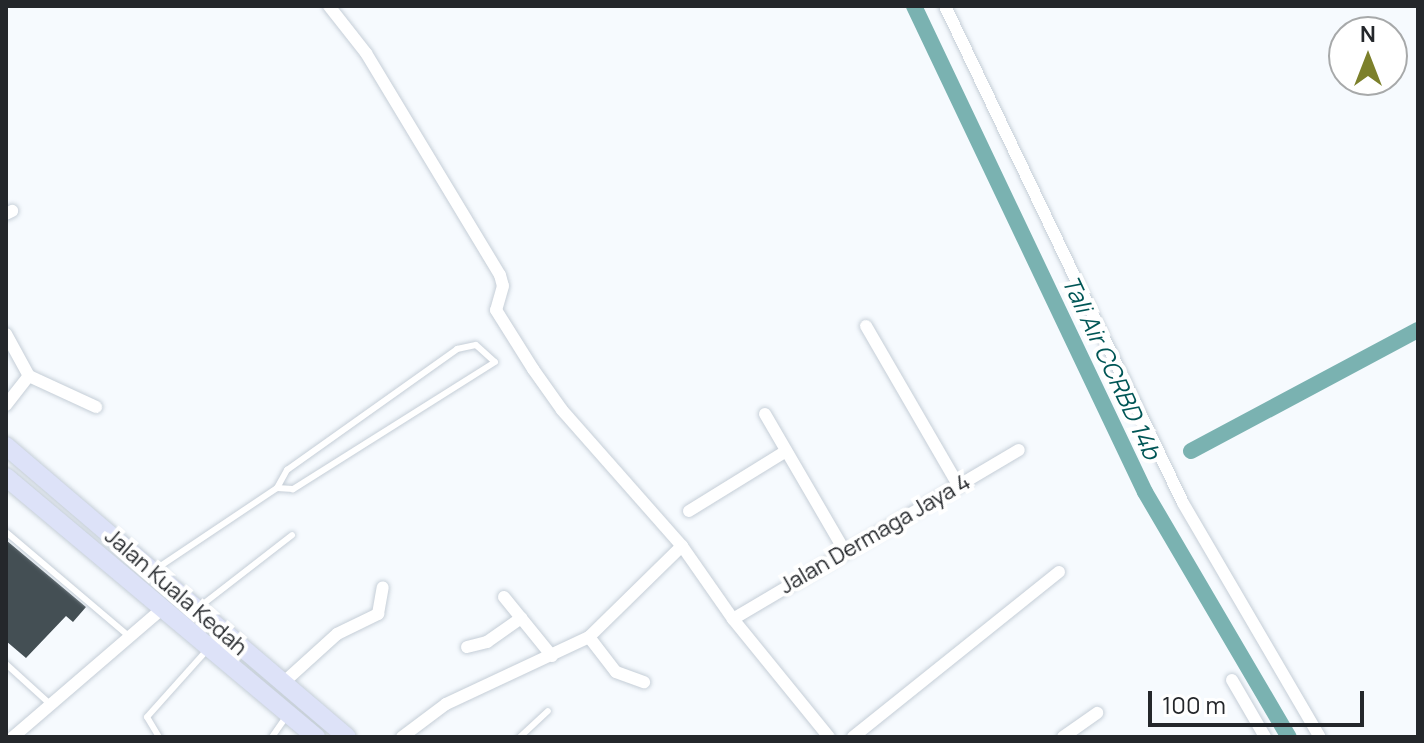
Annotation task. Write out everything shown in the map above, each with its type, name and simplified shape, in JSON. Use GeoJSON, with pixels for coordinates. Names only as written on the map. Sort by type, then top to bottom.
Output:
{"type":"FeatureCollection","features":[{"type":"Feature","properties":{"kind":"main road","name":"Jalan Kuala Kedah"},"geometry":{"type":"LineString","coordinates":[[6,446],[347,737]]}},
{"type":"Feature","properties":{"kind":"main road","name":"Jalan Kuala Kedah"},"geometry":{"type":"LineString","coordinates":[[6,477],[316,737]]}},
{"type":"Feature","properties":{"kind":"street"},"geometry":{"type":"LineString","coordinates":[[329,6],[366,53],[500,275],[499,317],[562,410],[682,546],[733,619],[829,737]]}},
{"type":"Feature","properties":{"kind":"street"},"geometry":{"type":"LineString","coordinates":[[945,6],[1183,503],[1320,737]]}},
{"type":"Feature","properties":{"kind":"street"},"geometry":{"type":"LineString","coordinates":[[866,326],[958,485]]}},
{"type":"Feature","properties":{"kind":"street"},"geometry":{"type":"LineString","coordinates":[[6,334],[29,376],[96,407]]}},
{"type":"Feature","properties":{"kind":"street"},"geometry":{"type":"LineString","coordinates":[[6,405],[29,376]]}},
{"type":"Feature","properties":{"kind":"street"},"geometry":{"type":"LineString","coordinates":[[765,414],[844,550]]}},
{"type":"Feature","properties":{"kind":"street","name":"Jalan Dermaga Jaya 4"},"geometry":{"type":"LineString","coordinates":[[733,619],[844,550],[1019,450]]}},
{"type":"Feature","properties":{"kind":"street"},"geometry":{"type":"LineString","coordinates":[[689,511],[786,451]]}},
{"type":"Feature","properties":{"kind":"street"},"geometry":{"type":"LineString","coordinates":[[402,737],[446,704],[589,637],[682,546]]}},
{"type":"Feature","properties":{"kind":"street"},"geometry":{"type":"LineString","coordinates":[[853,737],[1059,572]]}},
{"type":"Feature","properties":{"kind":"street"},"geometry":{"type":"LineString","coordinates":[[283,683],[337,634],[378,614],[383,587]]}},
{"type":"Feature","properties":{"kind":"street"},"geometry":{"type":"LineString","coordinates":[[504,597],[552,656]]}},
{"type":"Feature","properties":{"kind":"street"},"geometry":{"type":"LineString","coordinates":[[13,737],[162,609]]}},
{"type":"Feature","properties":{"kind":"street"},"geometry":{"type":"LineString","coordinates":[[467,647],[487,642],[521,618]]}},
{"type":"Feature","properties":{"kind":"street"},"geometry":{"type":"LineString","coordinates":[[589,637],[616,672],[644,682]]}},
{"type":"Feature","properties":{"kind":"street"},"geometry":{"type":"LineString","coordinates":[[1232,680],[1265,737]]}},
{"type":"Feature","properties":{"kind":"street"},"geometry":{"type":"LineString","coordinates":[[1063,737],[1097,713]]}},
{"type":"Feature","properties":{"kind":"lane"},"geometry":{"type":"LineString","coordinates":[[151,572],[277,488],[287,470],[457,349],[476,345],[495,362],[293,489],[277,488]]}},
{"type":"Feature","properties":{"kind":"lane"},"geometry":{"type":"LineString","coordinates":[[6,532],[130,637]]}},
{"type":"Feature","properties":{"kind":"lane"},"geometry":{"type":"LineString","coordinates":[[195,610],[292,535]]}},
{"type":"Feature","properties":{"kind":"lane"},"geometry":{"type":"LineString","coordinates":[[159,737],[147,717],[209,648]]}},
{"type":"Feature","properties":{"kind":"lane"},"geometry":{"type":"LineString","coordinates":[[6,664],[51,705]]}},
{"type":"Feature","properties":{"kind":"lane"},"geometry":{"type":"LineString","coordinates":[[520,737],[548,711]]}},
{"type":"Feature","properties":{"kind":"lane"},"geometry":{"type":"LineString","coordinates":[[272,737],[288,714]]}},
{"type":"Feature","properties":{"kind":"building"},"geometry":{"type":"Polygon","coordinates":[[[6,540],[86,607],[73,622],[66,616],[26,658],[6,641],[6,540]]]}},
{"type":"Feature","properties":{"kind":"waterway","name":"Tali Air CCRBD 14b"},"geometry":{"type":"LineString","coordinates":[[914,6],[1145,492],[1289,737]]}},
{"type":"Feature","properties":{"kind":"waterway"},"geometry":{"type":"LineString","coordinates":[[1191,451],[1418,330]]}}]}
